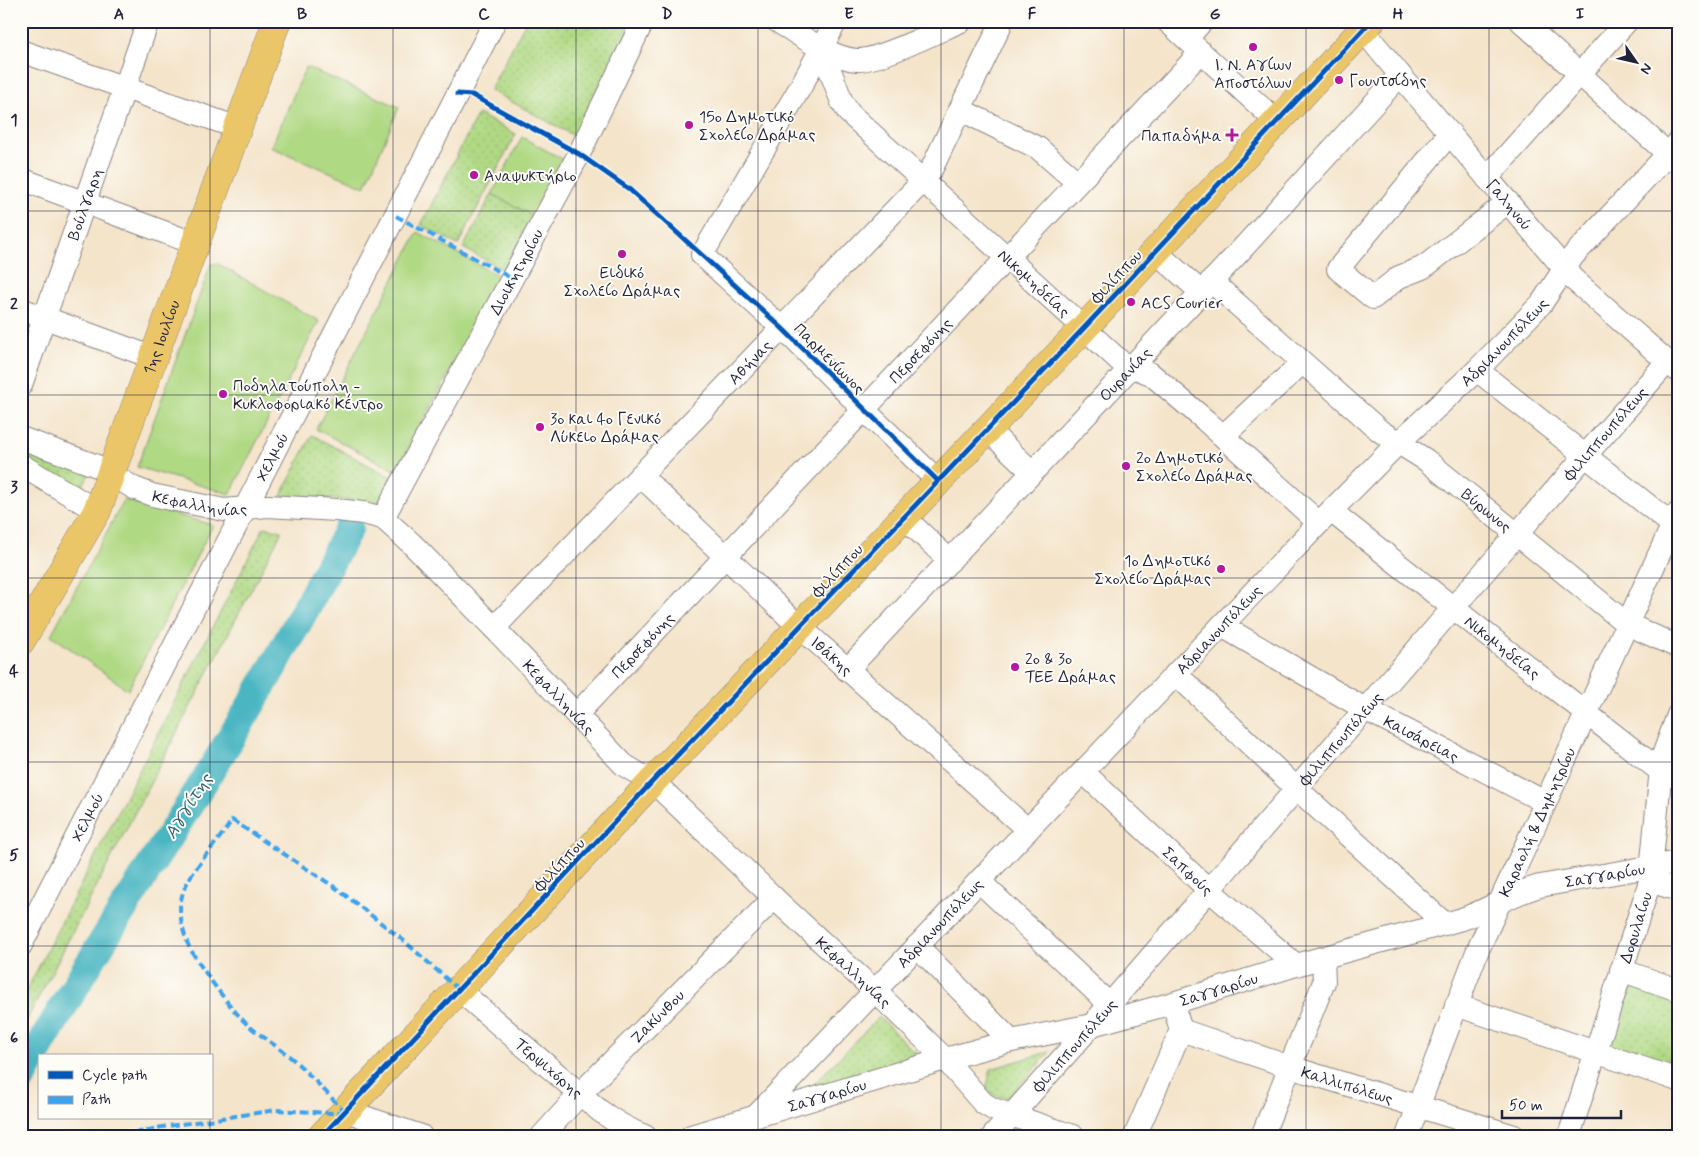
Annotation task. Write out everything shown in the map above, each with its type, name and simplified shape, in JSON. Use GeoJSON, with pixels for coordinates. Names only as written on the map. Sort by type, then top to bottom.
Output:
{"type":"FeatureCollection","features":[{"type":"Feature","properties":{"kind":"main road","name":"1ης Ιουλίου"},"geometry":{"type":"LineString","coordinates":[[25,628],[97,511],[277,21]]}},
{"type":"Feature","properties":{"kind":"main road","name":"Φιλίππου"},"geometry":{"type":"LineString","coordinates":[[322,1136],[652,782],[1156,252],[1277,122],[1364,24]]}},
{"type":"Feature","properties":{"kind":"street","name":"Βούλγαρη"},"geometry":{"type":"LineString","coordinates":[[21,385],[148,21]]}},
{"type":"Feature","properties":{"kind":"street","name":"Χελμού"},"geometry":{"type":"LineString","coordinates":[[21,945],[495,21]]}},
{"type":"Feature","properties":{"kind":"street","name":"Διοικητηρίου"},"geometry":{"type":"LineString","coordinates":[[383,518],[579,154],[643,21]]}},
{"type":"Feature","properties":{"kind":"street"},"geometry":{"type":"LineString","coordinates":[[777,21],[822,49],[854,60],[866,59],[900,48],[962,21]]}},
{"type":"Feature","properties":{"kind":"street"},"geometry":{"type":"LineString","coordinates":[[822,49],[836,21]]}},
{"type":"Feature","properties":{"kind":"street","name":"Αθήνας"},"geometry":{"type":"LineString","coordinates":[[494,628],[922,182],[932,168],[961,110],[1000,26],[1000,21]]}},
{"type":"Feature","properties":{"kind":"street"},"geometry":{"type":"LineString","coordinates":[[1167,21],[1277,122]]}},
{"type":"Feature","properties":{"kind":"street","name":"Περσεφόνης"},"geometry":{"type":"LineString","coordinates":[[576,714],[1077,182],[1194,46],[1202,21]]}},
{"type":"Feature","properties":{"kind":"street"},"geometry":{"type":"LineString","coordinates":[[1521,21],[1580,74],[1674,153]]}},
{"type":"Feature","properties":{"kind":"street"},"geometry":{"type":"LineString","coordinates":[[1487,178],[1627,21]]}},
{"type":"Feature","properties":{"kind":"street","name":"Γαληνού"},"geometry":{"type":"LineString","coordinates":[[1364,24],[1400,75],[1564,269],[1581,287],[1672,367]]}},
{"type":"Feature","properties":{"kind":"street","name":"Νικομηδείας"},"geometry":{"type":"LineString","coordinates":[[822,49],[842,102],[849,113],[922,182],[1121,362],[1150,374],[1222,436],[1325,517],[1452,608],[1586,713],[1670,775]]}},
{"type":"Feature","properties":{"kind":"street","name":"Παρμενίωνος"},"geometry":{"type":"LineString","coordinates":[[822,49],[702,255],[782,328],[938,481]]}},
{"type":"Feature","properties":{"kind":"street"},"geometry":{"type":"LineString","coordinates":[[21,51],[238,128]]}},
{"type":"Feature","properties":{"kind":"street","name":"Ουρανίας"},"geometry":{"type":"LineString","coordinates":[[847,670],[1206,286],[1400,75]]}},
{"type":"Feature","properties":{"kind":"street"},"geometry":{"type":"LineString","coordinates":[[961,110],[1038,148],[1077,182]]}},
{"type":"Feature","properties":{"kind":"street"},"geometry":{"type":"LineString","coordinates":[[1450,133],[1338,269],[1373,298],[1399,277],[1428,264],[1508,202]]}},
{"type":"Feature","properties":{"kind":"street","name":"Αδριανουπόλεως"},"geometry":{"type":"LineString","coordinates":[[757,1116],[1325,517],[1398,443],[1477,370],[1541,304],[1580,249],[1674,153]]}},
{"type":"Feature","properties":{"kind":"street"},"geometry":{"type":"LineString","coordinates":[[21,180],[196,244]]}},
{"type":"Feature","properties":{"kind":"street","name":"Βύρωνος"},"geometry":{"type":"LineString","coordinates":[[1156,252],[1206,286],[1302,363],[1380,431],[1426,460],[1627,624],[1678,647]]}},
{"type":"Feature","properties":{"kind":"street"},"geometry":{"type":"LineString","coordinates":[[21,309],[154,358]]}},
{"type":"Feature","properties":{"kind":"street"},"geometry":{"type":"LineString","coordinates":[[1222,436],[1302,363]]}},
{"type":"Feature","properties":{"kind":"street","name":"Φιλιππουπόλεως"},"geometry":{"type":"LineString","coordinates":[[993,1136],[1110,1005],[1585,455],[1672,367]]}},
{"type":"Feature","properties":{"kind":"street"},"geometry":{"type":"LineString","coordinates":[[1477,370],[1668,520],[1676,523]]}},
{"type":"Feature","properties":{"kind":"street"},"geometry":{"type":"LineString","coordinates":[[987,429],[1032,472]]}},
{"type":"Feature","properties":{"kind":"street","name":"Κεφαλληνίας"},"geometry":{"type":"LineString","coordinates":[[21,438],[90,463],[134,488],[152,495],[221,510],[268,506],[354,511],[383,518],[412,544],[494,628],[624,765],[652,782],[875,991],[945,1059],[983,1103],[993,1109],[1073,1136]]}},
{"type":"Feature","properties":{"kind":"street"},"geometry":{"type":"LineString","coordinates":[[21,465],[97,511]]}},
{"type":"Feature","properties":{"kind":"street","name":"Ιθάκης"},"geometry":{"type":"LineString","coordinates":[[641,476],[847,670],[1028,830]]}},
{"type":"Feature","properties":{"kind":"street"},"geometry":{"type":"LineString","coordinates":[[904,517],[950,561]]}},
{"type":"Feature","properties":{"kind":"street","name":"Καραολή & Δημητρίου"},"geometry":{"type":"LineString","coordinates":[[1407,1136],[1477,952],[1627,624],[1676,523]]}},
{"type":"Feature","properties":{"kind":"street","name":"Καισάρειας"},"geometry":{"type":"LineString","coordinates":[[1222,626],[1365,709],[1545,802]]}},
{"type":"Feature","properties":{"kind":"street"},"geometry":{"type":"LineString","coordinates":[[1176,674],[1296,788],[1445,924]]}},
{"type":"Feature","properties":{"kind":"street","name":"Δορυλαίου"},"geometry":{"type":"LineString","coordinates":[[1569,1136],[1597,1052],[1651,873],[1670,775],[1663,754],[1678,715]]}},
{"type":"Feature","properties":{"kind":"street","name":"Σαπφούς"},"geometry":{"type":"LineString","coordinates":[[1083,772],[1209,890],[1296,965]]}},
{"type":"Feature","properties":{"kind":"street","name":"Σαγγαρίου"},"geometry":{"type":"LineString","coordinates":[[757,1116],[945,1059],[1011,1041],[1092,1025],[1174,1003],[1296,965],[1445,924],[1471,916],[1520,892],[1540,886],[1651,873],[1678,862]]}},
{"type":"Feature","properties":{"kind":"street"},"geometry":{"type":"LineString","coordinates":[[1651,873],[1678,890]]}},
{"type":"Feature","properties":{"kind":"street"},"geometry":{"type":"LineString","coordinates":[[979,881],[1110,1005]]}},
{"type":"Feature","properties":{"kind":"street","name":"Ζακύνθου"},"geometry":{"type":"LineString","coordinates":[[542,1136],[580,1094],[774,898]]}},
{"type":"Feature","properties":{"kind":"street"},"geometry":{"type":"LineString","coordinates":[[917,946],[1011,1041]]}},
{"type":"Feature","properties":{"kind":"street"},"geometry":{"type":"LineString","coordinates":[[1262,1136],[1325,980],[1323,958]]}},
{"type":"Feature","properties":{"kind":"street"},"geometry":{"type":"LineString","coordinates":[[1621,970],[1678,990]]}},
{"type":"Feature","properties":{"kind":"street","name":"Τερψιχόρης"},"geometry":{"type":"LineString","coordinates":[[458,990],[615,1122],[645,1136]]}},
{"type":"Feature","properties":{"kind":"street"},"geometry":{"type":"LineString","coordinates":[[1135,1136],[1181,1030],[1174,1003]]}},
{"type":"Feature","properties":{"kind":"street"},"geometry":{"type":"LineString","coordinates":[[1456,1005],[1678,1080]]}},
{"type":"Feature","properties":{"kind":"street","name":"Καλλιπόλεως"},"geometry":{"type":"LineString","coordinates":[[1181,1030],[1290,1067],[1514,1136]]}},
{"type":"Feature","properties":{"kind":"street"},"geometry":{"type":"LineString","coordinates":[[346,1111],[421,1136]]}},
{"type":"Feature","properties":{"kind":"street"},"geometry":{"type":"LineString","coordinates":[[705,1134],[757,1116]]}},
{"type":"Feature","properties":{"kind":"green space"},"geometry":{"type":"Polygon","coordinates":[[[526,21],[634,21],[576,137],[490,90],[526,21]]]}},
{"type":"Feature","properties":{"kind":"green space"},"geometry":{"type":"Polygon","coordinates":[[[306,67],[399,107],[365,187],[271,147],[306,67]]]}},
{"type":"Feature","properties":{"kind":"green space"},"geometry":{"type":"Polygon","coordinates":[[[478,114],[516,134],[458,245],[421,225],[478,114]]]}},
{"type":"Feature","properties":{"kind":"green space"},"geometry":{"type":"Polygon","coordinates":[[[522,137],[564,160],[533,216],[492,194],[522,137]]]}},
{"type":"Feature","properties":{"kind":"green space"},"geometry":{"type":"Polygon","coordinates":[[[492,194],[533,216],[504,270],[463,248],[492,194]]]}},
{"type":"Feature","properties":{"kind":"green space"},"geometry":{"type":"Polygon","coordinates":[[[418,232],[501,277],[396,471],[316,429],[418,232]]]}},
{"type":"Feature","properties":{"kind":"green space","name":"Ποδηλατούπολη - Κυκλοφοριακό Κέντρο"},"geometry":{"type":"Polygon","coordinates":[[[211,264],[218,264],[319,321],[230,494],[137,467],[211,264]]]}},
{"type":"Feature","properties":{"kind":"green space"},"geometry":{"type":"Polygon","coordinates":[[[312,435],[393,478],[379,502],[281,496],[312,435]]]}},
{"type":"Feature","properties":{"kind":"green space"},"geometry":{"type":"Polygon","coordinates":[[[21,444],[91,469],[80,493],[21,459],[21,444]]]}},
{"type":"Feature","properties":{"kind":"green space"},"geometry":{"type":"Polygon","coordinates":[[[124,500],[213,525],[128,690],[51,635],[124,500]]]}},
{"type":"Feature","properties":{"kind":"green space"},"geometry":{"type":"Polygon","coordinates":[[[264,527],[282,531],[21,1031],[21,1001],[264,527]]]}},
{"type":"Feature","properties":{"kind":"green space"},"geometry":{"type":"Polygon","coordinates":[[[1631,984],[1678,999],[1678,1073],[1609,1050],[1631,984]]]}},
{"type":"Feature","properties":{"kind":"green space"},"geometry":{"type":"Polygon","coordinates":[[[879,1017],[924,1061],[806,1092],[879,1017]]]}},
{"type":"Feature","properties":{"kind":"green space"},"geometry":{"type":"Polygon","coordinates":[[[1051,1051],[1008,1098],[995,1096],[986,1090],[991,1069],[1051,1051]]]}},
{"type":"Feature","properties":{"kind":"waterway","name":"Αγγίτης"},"geometry":{"type":"LineString","coordinates":[[21,1080],[73,989],[213,768],[296,626],[349,528]]}},
{"type":"Feature","properties":{"kind":"marked path"},"geometry":{"type":"LineString","coordinates":[[396,216],[513,279]]}},
{"type":"Feature","properties":{"kind":"marked path"},"geometry":{"type":"LineString","coordinates":[[346,1111],[293,1060],[241,1018],[206,973],[187,942],[180,910],[184,890],[195,869],[232,820],[336,888],[403,940],[459,990]]}},
{"type":"Feature","properties":{"kind":"marked path"},"geometry":{"type":"LineString","coordinates":[[212,1120],[276,1110],[331,1113],[344,1111]]}},
{"type":"Feature","properties":{"kind":"marked path"},"geometry":{"type":"LineString","coordinates":[[123,1136],[162,1127],[209,1120]]}},
{"type":"Feature","properties":{"kind":"cycle path"},"geometry":{"type":"LineString","coordinates":[[322,1136],[652,782],[1084,328],[1371,21]]}},
{"type":"Feature","properties":{"kind":"cycle path"},"geometry":{"type":"LineString","coordinates":[[457,94],[472,95],[579,154],[629,189],[782,328],[938,481]]}},
{"type":"Feature","properties":{"kind":"place","name":"Ι. Ν. Αγίων Αποστόλων"},"geometry":{"type":"Point","coordinates":[1253,47]}},
{"type":"Feature","properties":{"kind":"place","name":"Γουντσίδης"},"geometry":{"type":"Point","coordinates":[1339,80]}},
{"type":"Feature","properties":{"kind":"place","name":"15ο Δημοτικό Σχολείο Δράμας"},"geometry":{"type":"Point","coordinates":[689,125]}},
{"type":"Feature","properties":{"kind":"place","name":"Παπαδήμα"},"geometry":{"type":"Point","coordinates":[1232,135]}},
{"type":"Feature","properties":{"kind":"place","name":"Αναψυκτήριο"},"geometry":{"type":"Point","coordinates":[474,175]}},
{"type":"Feature","properties":{"kind":"place","name":"Ειδικό Σχολείο Δράμας"},"geometry":{"type":"Point","coordinates":[622,254]}},
{"type":"Feature","properties":{"kind":"place","name":"ACS Courier"},"geometry":{"type":"Point","coordinates":[1131,302]}},
{"type":"Feature","properties":{"kind":"place","name":"Ποδηλατούπολη - Κυκλοφοριακό Κέντρο"},"geometry":{"type":"Point","coordinates":[223,394]}},
{"type":"Feature","properties":{"kind":"place","name":"3ο και 4ο Γενικό Λύκειο Δράμας"},"geometry":{"type":"Point","coordinates":[540,427]}},
{"type":"Feature","properties":{"kind":"place","name":"2ο Δημοτικό Σχολείο Δράμας"},"geometry":{"type":"Point","coordinates":[1126,466]}},
{"type":"Feature","properties":{"kind":"place","name":"1ο Δημοτικό Σχολείο Δράμας"},"geometry":{"type":"Point","coordinates":[1221,569]}},
{"type":"Feature","properties":{"kind":"place","name":"2ο & 3ο ΤΕΕ Δράμας"},"geometry":{"type":"Point","coordinates":[1015,667]}}]}
